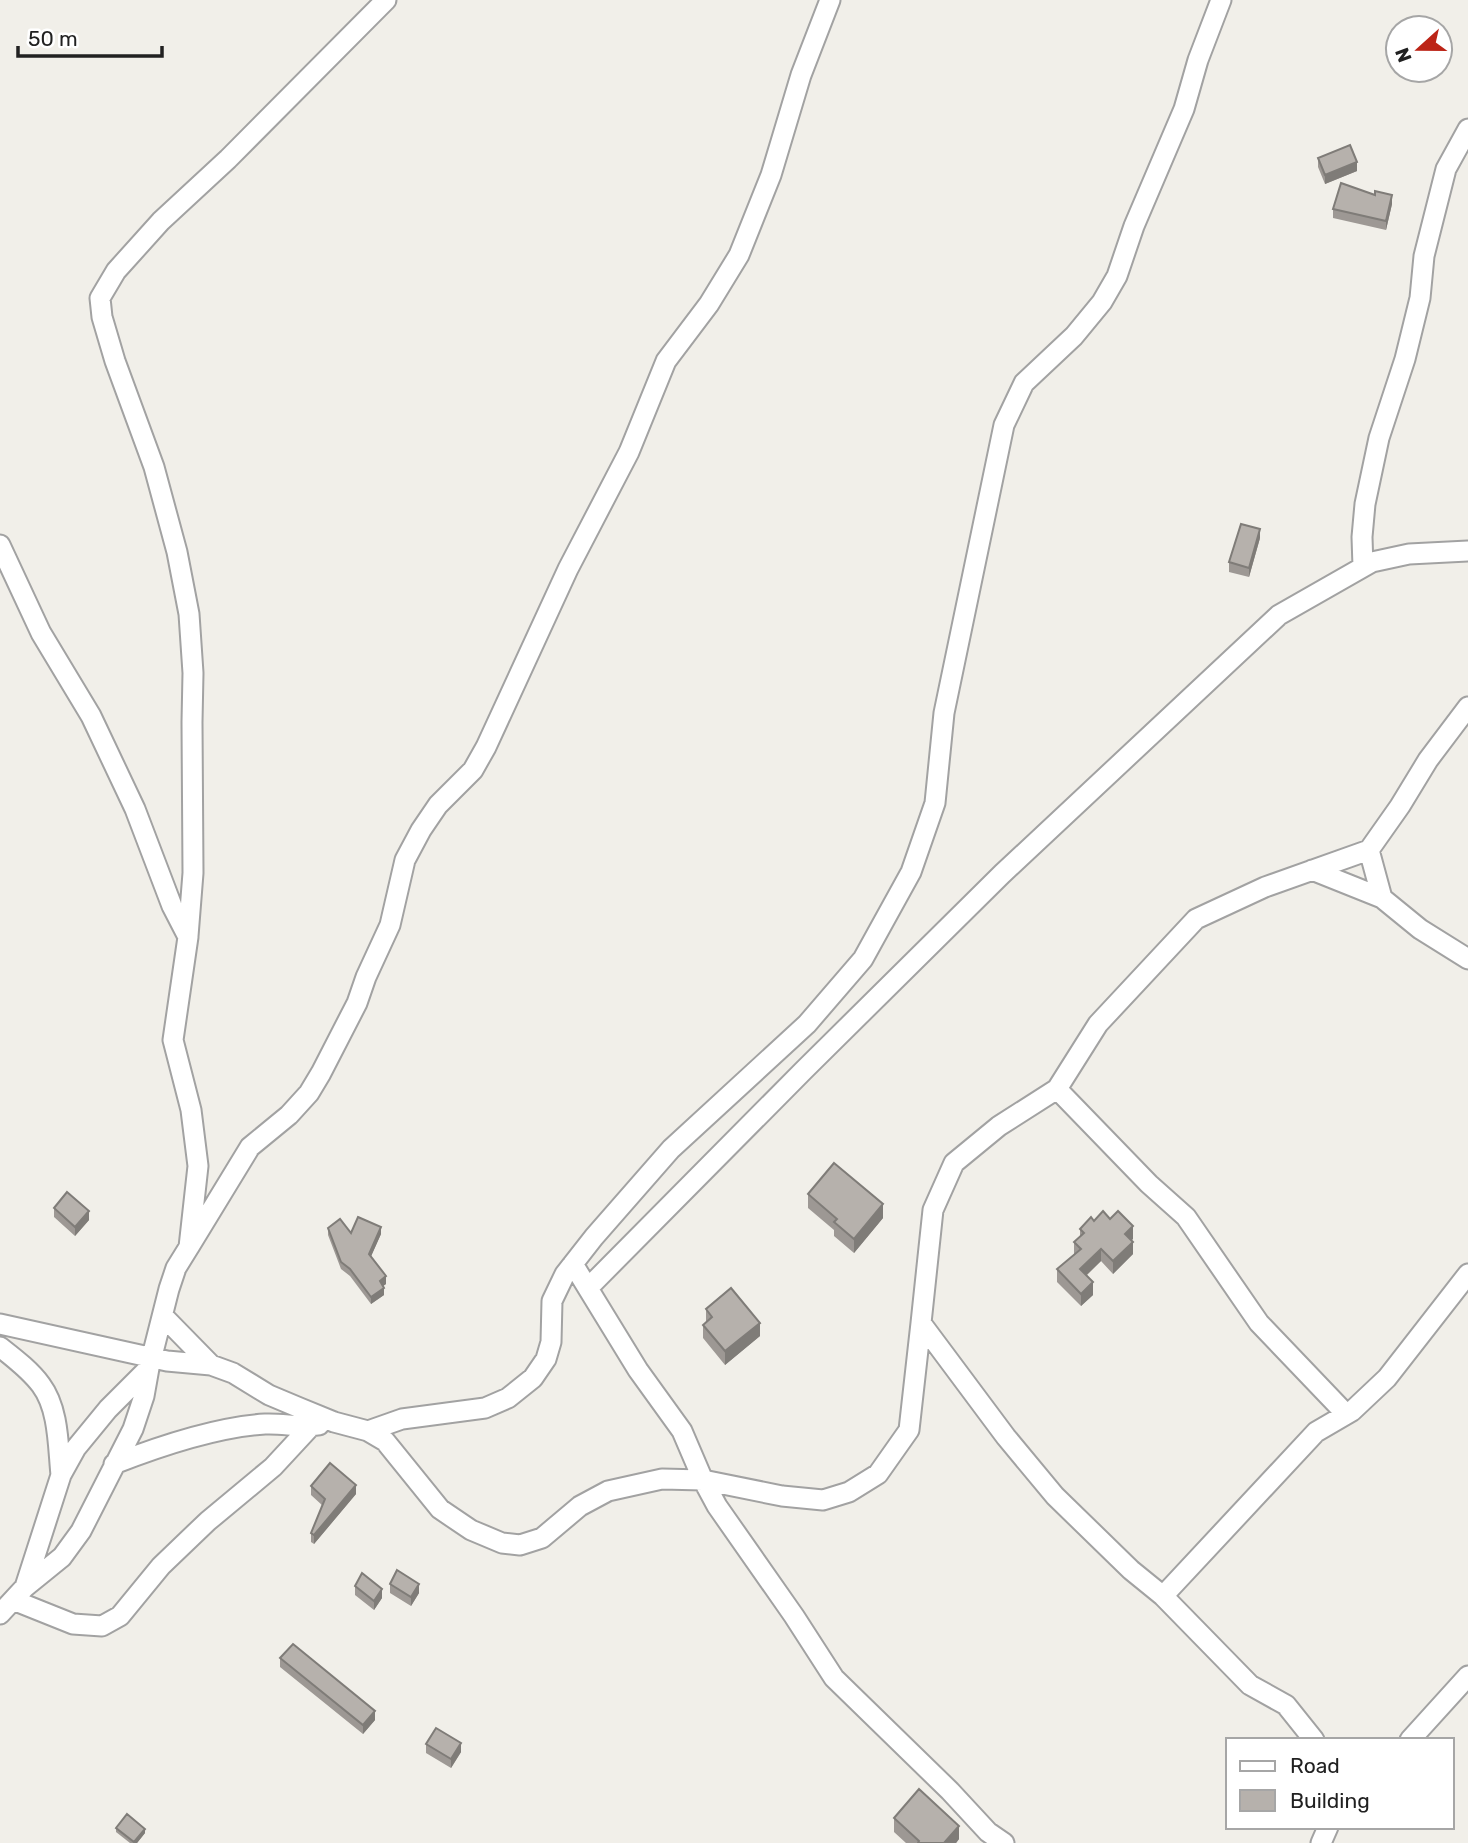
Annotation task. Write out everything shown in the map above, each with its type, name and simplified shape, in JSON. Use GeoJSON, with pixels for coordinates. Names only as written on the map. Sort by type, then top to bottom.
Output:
{"type":"FeatureCollection","features":[{"type":"Feature","properties":{"kind":"street"},"geometry":{"type":"LineString","coordinates":[[189,1247],[198,1166],[191,1110],[173,1040],[188,937],[193,873],[193,673],[189,614],[177,552],[154,467],[115,361],[102,317],[100,298],[116,271],[161,221],[228,159],[386,0]]}},
{"type":"Feature","properties":{"kind":"street"},"geometry":{"type":"LineString","coordinates":[[13,1600],[62,1557],[77,1537],[133,1429],[144,1396],[176,1268],[250,1147],[289,1115],[309,1093],[321,1073],[357,1003],[390,925],[405,860],[433,814],[472,770],[486,747],[568,569],[629,452],[666,361],[709,304],[739,255],[771,175],[801,75],[830,0]]}},
{"type":"Feature","properties":{"kind":"street"},"geometry":{"type":"LineString","coordinates":[[368,1431],[402,1419],[485,1408],[508,1398],[533,1378],[546,1359],[551,1342],[552,1301],[565,1274],[634,1189],[671,1149],[807,1024],[863,959],[911,872],[935,803],[944,713],[1004,425],[1024,383],[1074,336],[1102,302],[1117,276],[1134,226],[1184,109],[1198,60],[1221,0]]}},
{"type":"Feature","properties":{"kind":"street"},"geometry":{"type":"LineString","coordinates":[[1363,567],[1362,537],[1378,438],[1408,347],[1420,298],[1424,256],[1446,169],[1468,129]]}},
{"type":"Feature","properties":{"kind":"street"},"geometry":{"type":"LineString","coordinates":[[0,545],[41,633],[91,716],[135,809],[172,906],[188,937]]}},
{"type":"Feature","properties":{"kind":"street"},"geometry":{"type":"LineString","coordinates":[[588,1288],[903,972],[1136,747],[1279,615],[1372,562],[1409,554],[1468,551]]}},
{"type":"Feature","properties":{"kind":"street"},"geometry":{"type":"LineString","coordinates":[[0,1324],[151,1363],[211,1365],[233,1373],[269,1395],[334,1422],[368,1431],[385,1441],[440,1509],[471,1530],[502,1543],[520,1545],[542,1538],[580,1506],[608,1490],[662,1479],[703,1480],[782,1496],[823,1500],[849,1492],[877,1474],[909,1430],[933,1210],[954,1163],[999,1126],[1057,1089],[1098,1024],[1196,919],[1265,887],[1369,850],[1428,760],[1468,706]]}},
{"type":"Feature","properties":{"kind":"street"},"geometry":{"type":"LineString","coordinates":[[1369,850],[1382,898]]}},
{"type":"Feature","properties":{"kind":"street"},"geometry":{"type":"LineString","coordinates":[[1312,870],[1382,898],[1420,929],[1468,959]]}},
{"type":"Feature","properties":{"kind":"street"},"geometry":{"type":"LineString","coordinates":[[1057,1089],[1149,1184],[1186,1217],[1259,1323],[1346,1414]]}},
{"type":"Feature","properties":{"kind":"street"},"geometry":{"type":"LineString","coordinates":[[573,1264],[638,1370],[682,1431],[717,1506],[834,1678],[950,1791],[988,1832],[1004,1843]]}},
{"type":"Feature","properties":{"kind":"street"},"geometry":{"type":"LineString","coordinates":[[1163,1596],[1316,1432],[1346,1414],[1387,1378],[1468,1274]]}},
{"type":"Feature","properties":{"kind":"street"},"geometry":{"type":"LineString","coordinates":[[163,1316],[211,1365]]}},
{"type":"Feature","properties":{"kind":"street"},"geometry":{"type":"LineString","coordinates":[[921,1323],[983,1407],[1055,1496],[1163,1596],[1250,1685],[1286,1705],[1312,1738]]}},
{"type":"Feature","properties":{"kind":"street"},"geometry":{"type":"LineString","coordinates":[[0,1347],[40,1384],[48,1398],[54,1414],[61,1475]]}},
{"type":"Feature","properties":{"kind":"street"},"geometry":{"type":"LineString","coordinates":[[13,1600],[61,1475],[76,1448],[151,1363]]}},
{"type":"Feature","properties":{"kind":"street"},"geometry":{"type":"LineString","coordinates":[[114,1464],[154,1448],[203,1435],[265,1424],[311,1426],[334,1422]]}},
{"type":"Feature","properties":{"kind":"street"},"geometry":{"type":"LineString","coordinates":[[13,1600],[72,1624],[102,1626],[120,1616],[161,1566],[208,1521],[273,1467],[311,1426]]}},
{"type":"Feature","properties":{"kind":"street"},"geometry":{"type":"LineString","coordinates":[[1412,1738],[1468,1676]]}},
{"type":"Feature","properties":{"kind":"building"},"geometry":{"type":"Polygon","coordinates":[[[1350,145],[1357,162],[1325,175],[1318,158],[1350,145]]]}},
{"type":"Feature","properties":{"kind":"building"},"geometry":{"type":"Polygon","coordinates":[[[1341,183],[1375,195],[1375,191],[1392,195],[1386,221],[1333,209],[1341,183]]]}},
{"type":"Feature","properties":{"kind":"building"},"geometry":{"type":"Polygon","coordinates":[[[1241,524],[1260,529],[1249,568],[1229,562],[1241,524]]]}},
{"type":"Feature","properties":{"kind":"building"},"geometry":{"type":"Polygon","coordinates":[[[834,1163],[883,1204],[854,1239],[834,1222],[837,1219],[808,1194],[834,1163]]]}},
{"type":"Feature","properties":{"kind":"building"},"geometry":{"type":"Polygon","coordinates":[[[67,1192],[89,1211],[75,1227],[54,1208],[67,1192]]]}},
{"type":"Feature","properties":{"kind":"building"},"geometry":{"type":"Polygon","coordinates":[[[1103,1211],[1110,1219],[1118,1211],[1133,1226],[1125,1234],[1133,1242],[1113,1261],[1101,1249],[1080,1269],[1093,1282],[1081,1294],[1057,1269],[1081,1249],[1074,1242],[1084,1233],[1080,1229],[1091,1217],[1094,1221],[1103,1211]]]}},
{"type":"Feature","properties":{"kind":"building"},"geometry":{"type":"Polygon","coordinates":[[[358,1217],[381,1227],[369,1254],[386,1276],[380,1281],[384,1288],[371,1297],[350,1269],[341,1262],[328,1228],[340,1219],[351,1233],[358,1217]]]}},
{"type":"Feature","properties":{"kind":"building"},"geometry":{"type":"Polygon","coordinates":[[[731,1288],[760,1323],[725,1351],[703,1325],[712,1317],[706,1309],[731,1288]]]}},
{"type":"Feature","properties":{"kind":"building"},"geometry":{"type":"Polygon","coordinates":[[[330,1463],[356,1485],[314,1535],[311,1533],[325,1499],[311,1486],[330,1463]]]}},
{"type":"Feature","properties":{"kind":"building"},"geometry":{"type":"Polygon","coordinates":[[[397,1570],[419,1584],[411,1597],[390,1584],[397,1570]]]}},
{"type":"Feature","properties":{"kind":"building"},"geometry":{"type":"Polygon","coordinates":[[[362,1573],[382,1589],[374,1601],[355,1586],[362,1573]]]}},
{"type":"Feature","properties":{"kind":"building"},"geometry":{"type":"Polygon","coordinates":[[[293,1644],[375,1711],[363,1725],[280,1658],[293,1644]]]}},
{"type":"Feature","properties":{"kind":"building"},"geometry":{"type":"Polygon","coordinates":[[[436,1728],[461,1743],[451,1759],[426,1744],[436,1728]]]}},
{"type":"Feature","properties":{"kind":"building"},"geometry":{"type":"Polygon","coordinates":[[[919,1789],[959,1826],[944,1843],[918,1843],[919,1841],[894,1818],[919,1789]]]}},
{"type":"Feature","properties":{"kind":"building"},"geometry":{"type":"Polygon","coordinates":[[[127,1814],[145,1829],[134,1842],[116,1828],[127,1814]]]}}]}
